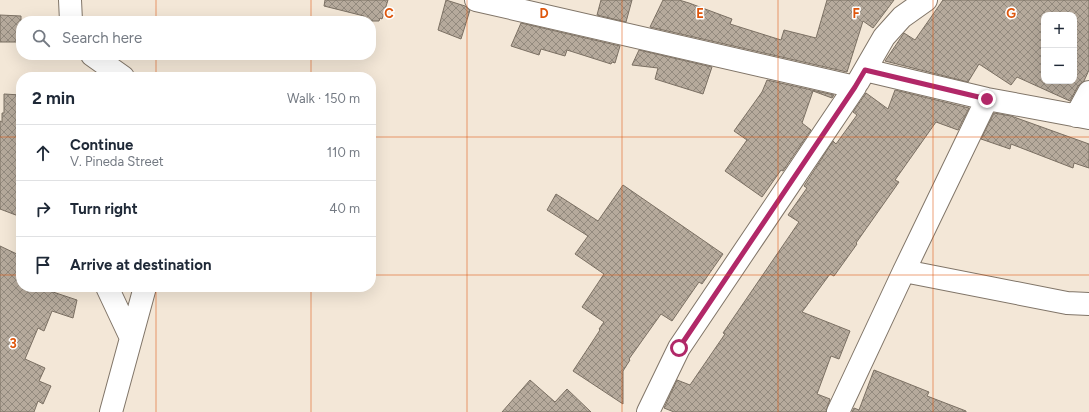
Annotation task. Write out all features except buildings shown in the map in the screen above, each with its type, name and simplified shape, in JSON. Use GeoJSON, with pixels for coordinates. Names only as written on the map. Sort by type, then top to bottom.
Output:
{"type":"FeatureCollection","features":[{"type":"Feature","properties":{"kind":"street"},"geometry":{"type":"LineString","coordinates":[[70,0],[72,16]]}},
{"type":"Feature","properties":{"kind":"street"},"geometry":{"type":"LineString","coordinates":[[476,0],[860,78],[1083,117],[1089,92]]}},
{"type":"Feature","properties":{"kind":"street"},"geometry":{"type":"LineString","coordinates":[[651,411],[679,348],[860,78],[884,37],[902,17],[926,0]]}},
{"type":"Feature","properties":{"kind":"street"},"geometry":{"type":"LineString","coordinates":[[99,60],[116,72]]}},
{"type":"Feature","properties":{"kind":"street"},"geometry":{"type":"LineString","coordinates":[[838,412],[987,99]]}},
{"type":"Feature","properties":{"kind":"street"},"geometry":{"type":"LineString","coordinates":[[904,271],[1068,303],[1089,304]]}},
{"type":"Feature","properties":{"kind":"street"},"geometry":{"type":"LineString","coordinates":[[109,292],[131,338]]}},
{"type":"Feature","properties":{"kind":"street"},"geometry":{"type":"LineString","coordinates":[[111,412],[144,292]]}},
{"type":"Feature","properties":{"kind":"route"},"geometry":{"type":"LineString","coordinates":[[679,348],[865,70],[987,99]]}}]}
